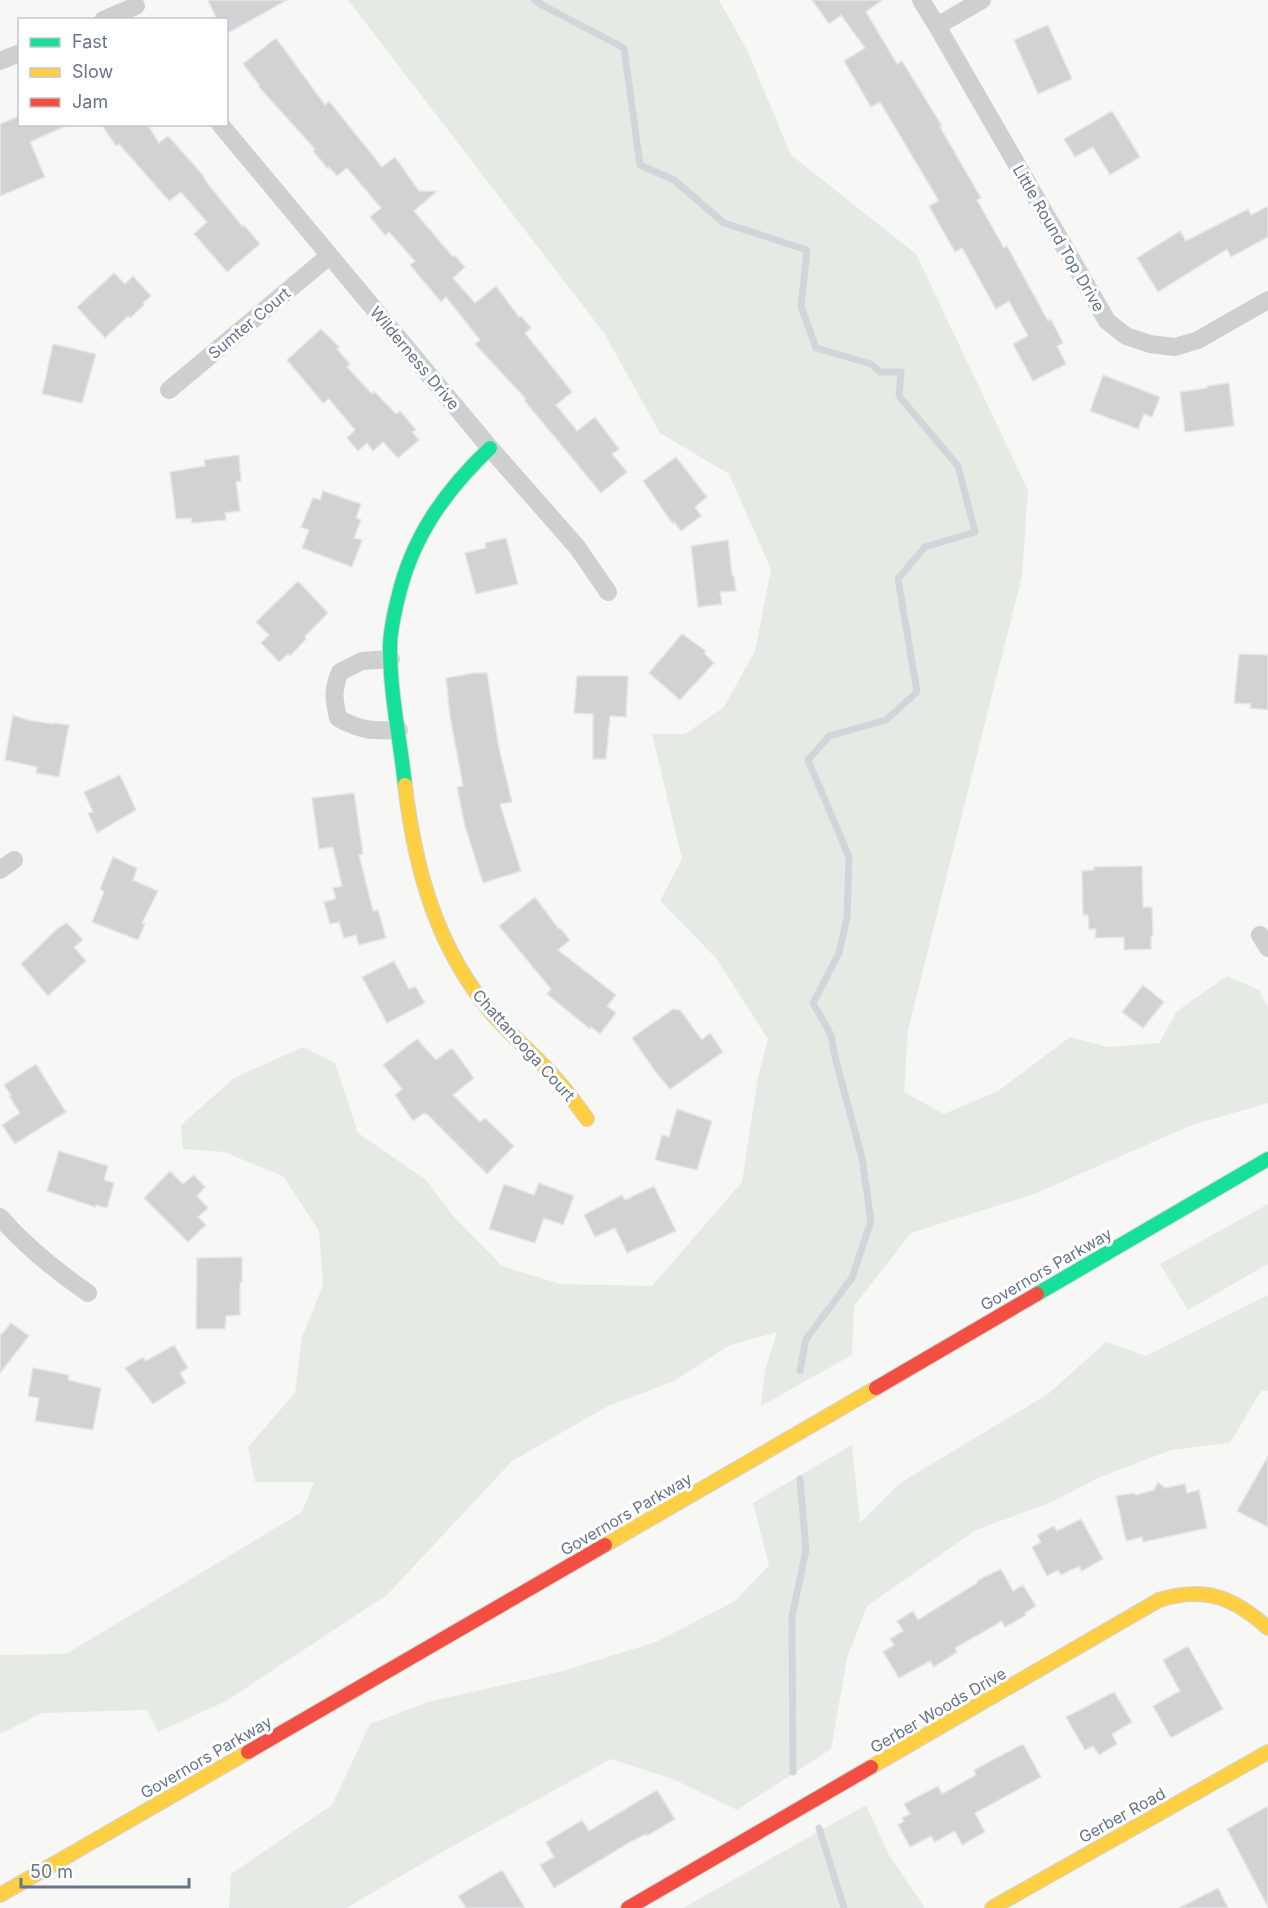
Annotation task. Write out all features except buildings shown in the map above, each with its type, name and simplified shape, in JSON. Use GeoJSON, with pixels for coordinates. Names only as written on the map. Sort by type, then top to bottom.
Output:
{"type":"FeatureCollection","features":[{"type":"Feature","properties":{"kind":"street","name":"Little Round Top Drive"},"geometry":{"type":"LineString","coordinates":[[921,0],[1107,321],[1126,336],[1150,345],[1175,346],[1198,340],[1268,300]]}},
{"type":"Feature","properties":{"kind":"street"},"geometry":{"type":"LineString","coordinates":[[937,26],[982,0]]}},
{"type":"Feature","properties":{"kind":"street"},"geometry":{"type":"LineString","coordinates":[[109,18],[138,8]]}},
{"type":"Feature","properties":{"kind":"street"},"geometry":{"type":"LineString","coordinates":[[0,60],[18,54]]}},
{"type":"Feature","properties":{"kind":"street","name":"Wilderness Drive"},"geometry":{"type":"LineString","coordinates":[[222,126],[490,448],[577,547],[608,592]]}},
{"type":"Feature","properties":{"kind":"street","name":"Sumter Court"},"geometry":{"type":"LineString","coordinates":[[169,390],[328,256]]}},
{"type":"Feature","properties":{"kind":"street","name":"Chattanooga Court"},"geometry":{"type":"LineString","coordinates":[[490,448],[465,470],[425,524],[410,554],[399,586],[393,619],[391,659],[413,842],[428,898],[450,951],[470,984],[493,1015],[561,1085],[587,1119]]}},
{"type":"Feature","properties":{"kind":"street"},"geometry":{"type":"LineString","coordinates":[[391,659],[362,661],[340,672],[333,697],[338,718],[355,727],[377,731],[399,730]]}},
{"type":"Feature","properties":{"kind":"street","name":"Governors Parkway"},"geometry":{"type":"LineString","coordinates":[[0,1895],[1268,1159]]}},
{"type":"Feature","properties":{"kind":"street"},"geometry":{"type":"LineString","coordinates":[[0,1217],[28,1247],[57,1272],[88,1293]]}},
{"type":"Feature","properties":{"kind":"street","name":"Gerber Woods Drive"},"geometry":{"type":"LineString","coordinates":[[628,1908],[1159,1600],[1176,1594],[1197,1592],[1215,1594],[1256,1616],[1268,1628]]}},
{"type":"Feature","properties":{"kind":"street","name":"Gerber Road"},"geometry":{"type":"LineString","coordinates":[[992,1908],[1268,1752]]}},
{"type":"Feature","properties":{"kind":"shaded area"},"geometry":{"type":"Polygon","coordinates":[[[348,0],[719,0],[748,52],[791,155],[916,254],[1028,490],[1022,576],[908,1030],[904,1092],[944,1114],[998,1091],[1070,1037],[1108,1047],[1159,1043],[1177,1011],[1227,976],[1259,990],[1268,1008],[1268,1103],[1192,1125],[1034,1194],[911,1233],[854,1306],[852,1355],[761,1406],[765,1370],[777,1332],[730,1345],[674,1381],[608,1406],[512,1461],[387,1595],[226,1701],[158,1732],[147,1710],[42,1713],[0,1734],[0,1655],[66,1654],[302,1512],[314,1482],[255,1482],[248,1447],[295,1393],[302,1337],[323,1285],[319,1231],[283,1176],[224,1152],[183,1149],[181,1125],[234,1078],[303,1047],[335,1063],[358,1133],[426,1180],[454,1217],[502,1266],[560,1284],[652,1286],[742,1182],[758,1077],[768,1039],[716,958],[660,901],[682,859],[652,734],[685,734],[724,707],[755,651],[771,569],[729,474],[660,433],[604,333],[348,0]]]}},
{"type":"Feature","properties":{"kind":"shaded area"},"geometry":{"type":"Polygon","coordinates":[[[1268,1204],[1268,1264],[1188,1310],[1160,1264],[1268,1204]]]}},
{"type":"Feature","properties":{"kind":"shaded area"},"geometry":{"type":"Polygon","coordinates":[[[1268,1295],[1268,1391],[1261,1391],[1230,1443],[1171,1450],[1098,1478],[1052,1502],[976,1530],[867,1606],[847,1658],[831,1749],[737,1810],[675,1780],[611,1759],[346,1908],[229,1908],[231,1874],[332,1805],[370,1724],[428,1702],[559,1672],[656,1642],[735,1601],[769,1565],[753,1503],[852,1445],[860,1523],[900,1483],[1048,1394],[1106,1342],[1146,1356],[1268,1295]]]}},
{"type":"Feature","properties":{"kind":"shaded area"},"geometry":{"type":"Polygon","coordinates":[[[866,1805],[889,1855],[925,1908],[683,1908],[866,1805]]]}},
{"type":"Feature","properties":{"kind":"waterway"},"geometry":{"type":"LineString","coordinates":[[535,0],[624,48],[640,165],[674,180],[724,223],[807,250],[801,306],[816,348],[871,364],[880,372],[901,372],[899,396],[958,466],[975,532],[925,547],[898,579],[917,692],[886,720],[829,736],[808,760],[849,857],[847,917],[839,953],[813,1003],[831,1035],[862,1158],[871,1221],[852,1278],[806,1339],[800,1371]]}},
{"type":"Feature","properties":{"kind":"waterway"},"geometry":{"type":"LineString","coordinates":[[793,1772],[792,1617],[806,1550],[800,1479]]}},
{"type":"Feature","properties":{"kind":"waterway"},"geometry":{"type":"LineString","coordinates":[[819,1828],[844,1908]]}},
{"type":"Feature","properties":{"kind":"traffic: fast"},"geometry":{"type":"LineString","coordinates":[[405,785],[390,665],[391,635],[398,598],[412,555],[432,516],[459,481],[490,448]]}},
{"type":"Feature","properties":{"kind":"traffic: fast"},"geometry":{"type":"LineString","coordinates":[[1037,1294],[1268,1159]]}},
{"type":"Feature","properties":{"kind":"traffic: slow"},"geometry":{"type":"LineString","coordinates":[[405,785],[409,817],[423,878],[432,908],[458,964],[495,1017],[553,1075],[587,1119]]}},
{"type":"Feature","properties":{"kind":"traffic: slow"},"geometry":{"type":"LineString","coordinates":[[605,1545],[876,1388]]}},
{"type":"Feature","properties":{"kind":"traffic: slow"},"geometry":{"type":"LineString","coordinates":[[871,1767],[1159,1600],[1191,1594],[1218,1597],[1243,1609],[1268,1628]]}},
{"type":"Feature","properties":{"kind":"traffic: slow"},"geometry":{"type":"LineString","coordinates":[[0,1895],[248,1752]]}},
{"type":"Feature","properties":{"kind":"traffic: slow"},"geometry":{"type":"LineString","coordinates":[[992,1908],[1268,1752]]}},
{"type":"Feature","properties":{"kind":"traffic: jam"},"geometry":{"type":"LineString","coordinates":[[876,1388],[1037,1294]]}},
{"type":"Feature","properties":{"kind":"traffic: jam"},"geometry":{"type":"LineString","coordinates":[[248,1752],[605,1545]]}},
{"type":"Feature","properties":{"kind":"traffic: jam"},"geometry":{"type":"LineString","coordinates":[[628,1908],[871,1767]]}}]}
